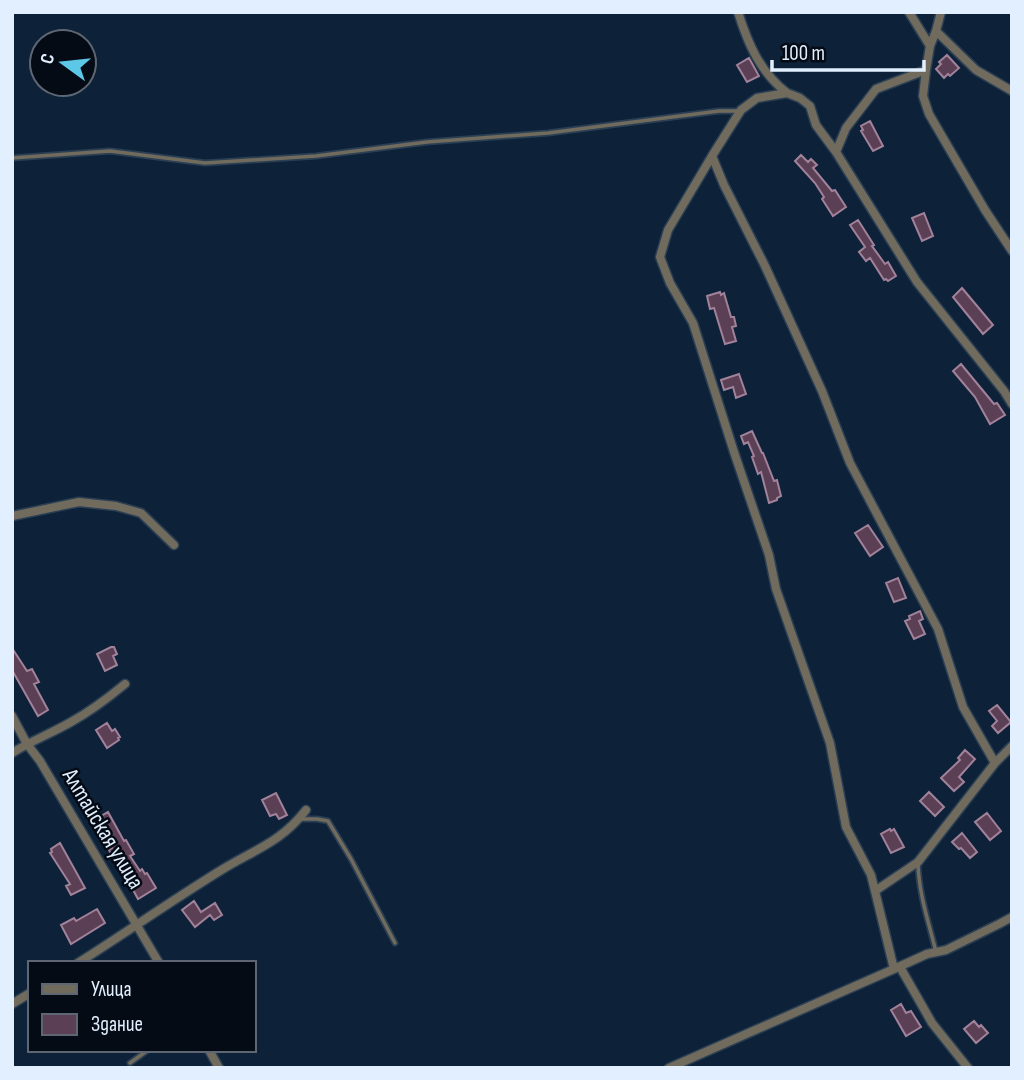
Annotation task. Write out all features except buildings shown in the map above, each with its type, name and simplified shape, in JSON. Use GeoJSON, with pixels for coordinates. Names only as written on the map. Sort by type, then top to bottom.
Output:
{"type":"FeatureCollection","features":[{"type":"Feature","properties":{"kind":"street"},"geometry":{"type":"LineString","coordinates":[[738,12],[748,42],[772,81],[810,106],[816,125],[918,282],[1012,404]]}},
{"type":"Feature","properties":{"kind":"street"},"geometry":{"type":"LineString","coordinates":[[909,12],[930,46]]}},
{"type":"Feature","properties":{"kind":"street"},"geometry":{"type":"LineString","coordinates":[[941,12],[930,46],[923,96],[929,114],[1012,251]]}},
{"type":"Feature","properties":{"kind":"street"},"geometry":{"type":"LineString","coordinates":[[936,31],[976,70],[1012,91]]}},
{"type":"Feature","properties":{"kind":"street"},"geometry":{"type":"LineString","coordinates":[[836,152],[846,128],[876,89],[926,70]]}},
{"type":"Feature","properties":{"kind":"street"},"geometry":{"type":"LineString","coordinates":[[787,93],[757,98],[741,110],[668,230],[660,257],[670,283],[693,323],[769,555],[776,589],[830,743],[846,827],[871,875],[897,968],[932,1023],[968,1068]]}},
{"type":"Feature","properties":{"kind":"street"},"geometry":{"type":"LineString","coordinates":[[712,156],[810,366],[850,463],[938,629],[963,707],[995,763]]}},
{"type":"Feature","properties":{"kind":"street"},"geometry":{"type":"LineString","coordinates":[[12,516],[79,502],[116,506],[141,513],[174,545]]}},
{"type":"Feature","properties":{"kind":"street"},"geometry":{"type":"LineString","coordinates":[[12,753],[96,708],[125,684]]}},
{"type":"Feature","properties":{"kind":"street","name":"Алтайская улица"},"geometry":{"type":"LineString","coordinates":[[12,716],[158,961]]}},
{"type":"Feature","properties":{"kind":"street"},"geometry":{"type":"LineString","coordinates":[[875,891],[918,862],[995,763],[1012,746]]}},
{"type":"Feature","properties":{"kind":"street"},"geometry":{"type":"LineString","coordinates":[[81,961],[226,868],[278,838],[306,810]]}},
{"type":"Feature","properties":{"kind":"street"},"geometry":{"type":"LineString","coordinates":[[669,1068],[927,954],[946,950],[1012,917]]}},
{"type":"Feature","properties":{"kind":"street"},"geometry":{"type":"LineString","coordinates":[[12,1004],[28,994]]}},
{"type":"Feature","properties":{"kind":"street"},"geometry":{"type":"LineString","coordinates":[[210,1052],[219,1068]]}},
{"type":"Feature","properties":{"kind":"lane"},"geometry":{"type":"LineString","coordinates":[[12,158],[110,151],[205,163],[316,156],[741,110]]}},
{"type":"Feature","properties":{"kind":"lane"},"geometry":{"type":"LineString","coordinates":[[298,820],[328,821],[395,943]]}},
{"type":"Feature","properties":{"kind":"lane"},"geometry":{"type":"LineString","coordinates":[[918,862],[918,881],[936,952]]}},
{"type":"Feature","properties":{"kind":"lane"},"geometry":{"type":"LineString","coordinates":[[130,1063],[145,1052]]}}]}
